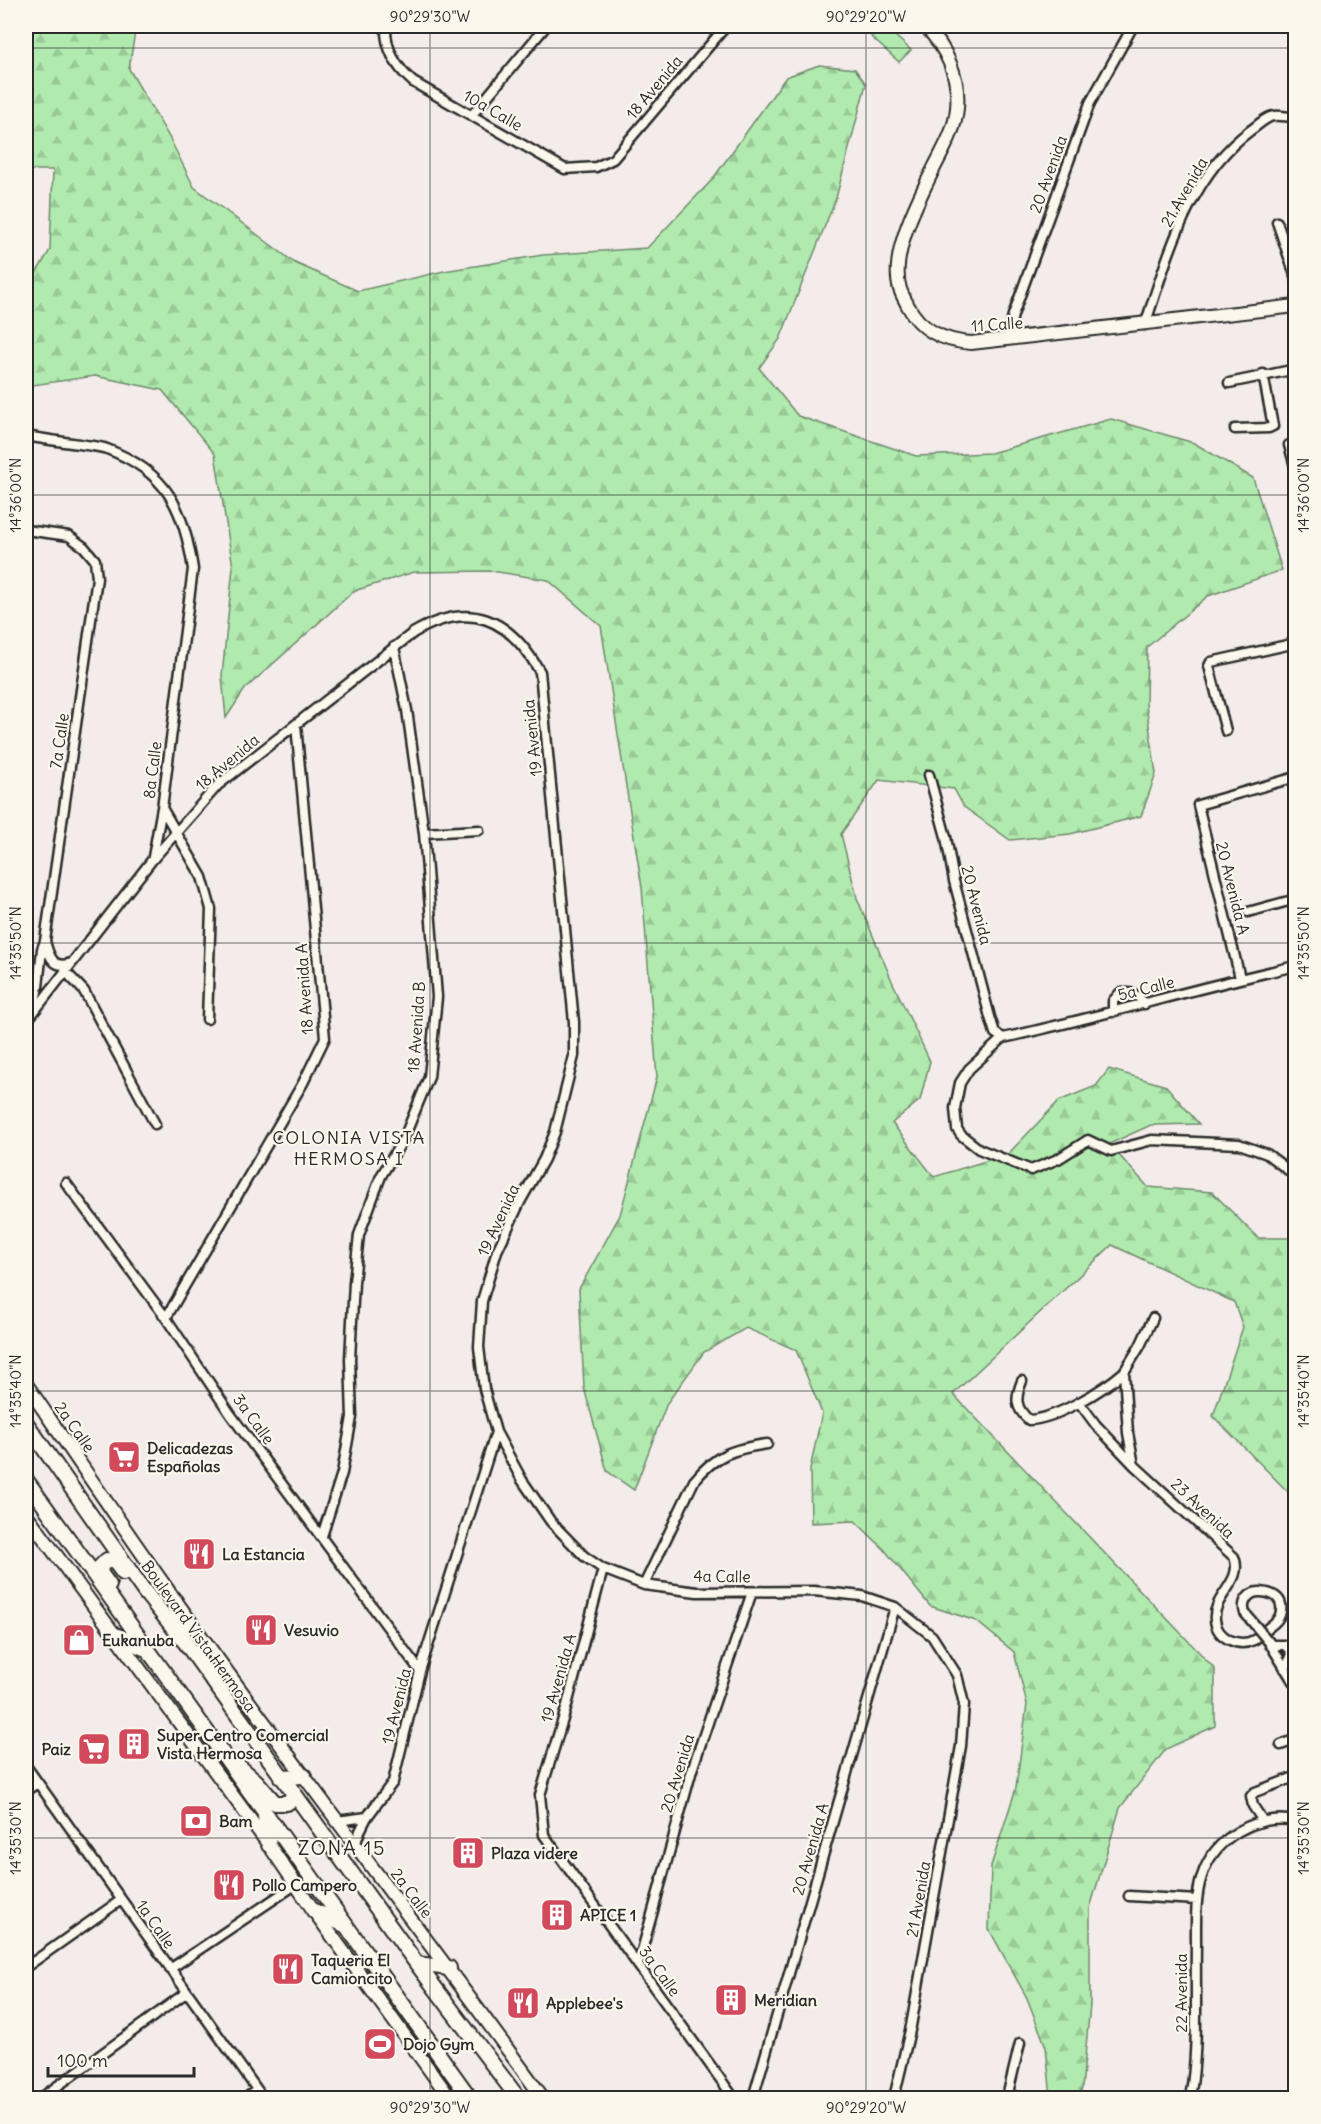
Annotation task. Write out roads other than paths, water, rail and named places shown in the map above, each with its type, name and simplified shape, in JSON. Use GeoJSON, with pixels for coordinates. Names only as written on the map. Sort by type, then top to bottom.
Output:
{"type":"FeatureCollection","features":[{"type":"Feature","properties":{"kind":"main road","name":"Boulevard Vista Hermosa"},"geometry":{"type":"LineString","coordinates":[[26,1423],[292,1793],[518,2098]]}},
{"type":"Feature","properties":{"kind":"main road"},"geometry":{"type":"LineString","coordinates":[[26,1480],[470,2098]]}},
{"type":"Feature","properties":{"kind":"main road"},"geometry":{"type":"LineString","coordinates":[[115,1606],[113,1591],[100,1571],[101,1564],[107,1560],[117,1564],[147,1605],[161,1612]]}},
{"type":"Feature","properties":{"kind":"main road"},"geometry":{"type":"LineString","coordinates":[[176,1601],[185,1642]]}},
{"type":"Feature","properties":{"kind":"main road"},"geometry":{"type":"LineString","coordinates":[[113,1634],[143,1648],[150,1654]]}},
{"type":"Feature","properties":{"kind":"main road"},"geometry":{"type":"LineString","coordinates":[[226,1756],[244,1769],[275,1803],[287,1803],[291,1800],[292,1793]]}},
{"type":"Feature","properties":{"kind":"main road"},"geometry":{"type":"LineString","coordinates":[[281,1777],[304,1776]]}},
{"type":"Feature","properties":{"kind":"main road"},"geometry":{"type":"LineString","coordinates":[[265,1814],[269,1845]]}},
{"type":"Feature","properties":{"kind":"main road"},"geometry":{"type":"LineString","coordinates":[[314,1911],[346,1926]]}},
{"type":"Feature","properties":{"kind":"main road"},"geometry":{"type":"LineString","coordinates":[[417,1964],[449,1968]]}},
{"type":"Feature","properties":{"kind":"street","name":"10a Calle"},"geometry":{"type":"LineString","coordinates":[[386,26],[387,43],[396,64],[413,82],[565,169],[602,165]]}},
{"type":"Feature","properties":{"kind":"street"},"geometry":{"type":"LineString","coordinates":[[472,115],[546,26]]}},
{"type":"Feature","properties":{"kind":"street","name":"18 Avenida"},"geometry":{"type":"LineString","coordinates":[[602,165],[613,159],[726,26]]}},
{"type":"Feature","properties":{"kind":"street","name":"11 Calle"},"geometry":{"type":"LineString","coordinates":[[925,26],[947,54],[957,94],[957,107],[951,136],[915,209],[897,268],[899,288],[913,316],[930,331],[946,339],[971,343],[1296,306]]}},
{"type":"Feature","properties":{"kind":"street","name":"20 Avenida"},"geometry":{"type":"LineString","coordinates":[[1007,340],[1013,315],[1090,103],[1133,26]]}},
{"type":"Feature","properties":{"kind":"street","name":"21 Avenida"},"geometry":{"type":"LineString","coordinates":[[1145,325],[1182,219],[1220,159],[1241,137],[1271,116],[1293,117]]}},
{"type":"Feature","properties":{"kind":"street"},"geometry":{"type":"LineString","coordinates":[[1277,222],[1296,278]]}},
{"type":"Feature","properties":{"kind":"street"},"geometry":{"type":"LineString","coordinates":[[1229,383],[1263,374],[1296,369]]}},
{"type":"Feature","properties":{"kind":"street"},"geometry":{"type":"LineString","coordinates":[[1235,429],[1273,426],[1263,374]]}},
{"type":"Feature","properties":{"kind":"street","name":"8a Calle"},"geometry":{"type":"LineString","coordinates":[[26,436],[106,448],[140,465],[166,489],[182,516],[193,569],[162,808],[202,877],[211,909],[207,1018]]}},
{"type":"Feature","properties":{"kind":"street"},"geometry":{"type":"LineString","coordinates":[[1289,445],[1296,470]]}},
{"type":"Feature","properties":{"kind":"street","name":"7a Calle"},"geometry":{"type":"LineString","coordinates":[[26,530],[69,536],[84,547],[95,560],[97,578],[45,941],[32,1011]]}},
{"type":"Feature","properties":{"kind":"street","name":"18 Avenida"},"geometry":{"type":"LineString","coordinates":[[26,1022],[32,1011],[152,860],[218,785],[394,647],[431,622],[448,617],[469,616],[488,621],[507,630]]}},
{"type":"Feature","properties":{"kind":"street","name":"19 Avenida"},"geometry":{"type":"LineString","coordinates":[[355,1845],[367,1817],[393,1782],[420,1671],[496,1432],[484,1389],[478,1347],[482,1301],[497,1251],[555,1132],[574,1056],[574,1022],[540,672],[527,650],[507,630]]}},
{"type":"Feature","properties":{"kind":"street"},"geometry":{"type":"LineString","coordinates":[[1226,731],[1209,666],[1211,662],[1296,644]]}},
{"type":"Feature","properties":{"kind":"street","name":"18 Avenida B"},"geometry":{"type":"LineString","coordinates":[[322,1536],[342,1473],[352,1418],[350,1359],[359,1235],[381,1176],[404,1138],[429,1077],[437,997],[424,832],[407,710],[394,647]]}},
{"type":"Feature","properties":{"kind":"street","name":"18 Avenida A"},"geometry":{"type":"LineString","coordinates":[[166,1318],[303,1083],[325,1038],[296,725]]}},
{"type":"Feature","properties":{"kind":"street","name":"20 Avenida"},"geometry":{"type":"LineString","coordinates":[[929,775],[990,1017],[995,1033],[1003,1038]]}},
{"type":"Feature","properties":{"kind":"street","name":"20 Avenida A"},"geometry":{"type":"LineString","coordinates":[[1240,978],[1198,805],[1296,777]]}},
{"type":"Feature","properties":{"kind":"street"},"geometry":{"type":"LineString","coordinates":[[152,860],[162,808]]}},
{"type":"Feature","properties":{"kind":"street"},"geometry":{"type":"LineString","coordinates":[[424,832],[479,830]]}},
{"type":"Feature","properties":{"kind":"street"},"geometry":{"type":"LineString","coordinates":[[1248,912],[1296,899]]}},
{"type":"Feature","properties":{"kind":"street"},"geometry":{"type":"LineString","coordinates":[[45,941],[48,954],[55,964],[65,965],[73,962]]}},
{"type":"Feature","properties":{"kind":"street","name":"5a Calle"},"geometry":{"type":"LineString","coordinates":[[1003,1038],[1296,966]]}},
{"type":"Feature","properties":{"kind":"street"},"geometry":{"type":"LineString","coordinates":[[65,970],[84,991],[154,1124]]}},
{"type":"Feature","properties":{"kind":"street"},"geometry":{"type":"LineString","coordinates":[[1113,1012],[1113,1001],[1120,993],[1133,992],[1145,1004]]}},
{"type":"Feature","properties":{"kind":"street"},"geometry":{"type":"LineString","coordinates":[[1003,1038],[969,1068],[960,1083],[955,1107],[957,1129],[979,1149],[1031,1170],[1058,1159],[1088,1140],[1111,1151],[1152,1140],[1239,1144],[1267,1154],[1296,1176]]}},
{"type":"Feature","properties":{"kind":"street","name":"3a Calle"},"geometry":{"type":"LineString","coordinates":[[66,1183],[166,1318],[231,1415],[420,1671]]}},
{"type":"Feature","properties":{"kind":"street"},"geometry":{"type":"LineString","coordinates":[[1022,1381],[1016,1399],[1017,1407],[1029,1420],[1041,1420],[1079,1402],[1108,1385],[1124,1372],[1153,1318]]}},
{"type":"Feature","properties":{"kind":"street"},"geometry":{"type":"LineString","coordinates":[[1124,1372],[1127,1420],[1134,1465]]}},
{"type":"Feature","properties":{"kind":"street","name":"2a Calle"},"geometry":{"type":"LineString","coordinates":[[26,1384],[176,1601],[543,2098]]}},
{"type":"Feature","properties":{"kind":"street","name":"23 Avenida"},"geometry":{"type":"LineString","coordinates":[[1079,1402],[1125,1457],[1234,1557],[1237,1563],[1235,1576],[1217,1604],[1215,1613],[1217,1626],[1223,1635],[1233,1642],[1254,1640],[1277,1622],[1281,1611],[1281,1602],[1278,1597],[1270,1593],[1254,1592],[1244,1602],[1245,1613],[1270,1643],[1296,1686]]}},
{"type":"Feature","properties":{"kind":"street","name":"4a Calle"},"geometry":{"type":"LineString","coordinates":[[496,1432],[522,1480],[552,1522],[584,1556],[603,1569],[644,1585],[698,1592],[814,1591],[862,1596],[895,1607],[932,1636],[957,1675],[964,1704]]}},
{"type":"Feature","properties":{"kind":"street"},"geometry":{"type":"LineString","coordinates":[[644,1585],[694,1481],[703,1469],[715,1459],[732,1451],[767,1444]]}},
{"type":"Feature","properties":{"kind":"street"},"geometry":{"type":"LineString","coordinates":[[26,1514],[29,1528],[113,1634],[269,1845],[295,1885],[450,2098]]}},
{"type":"Feature","properties":{"kind":"street","name":"19 Avenida A"},"geometry":{"type":"LineString","coordinates":[[540,1795],[566,1709],[603,1569]]}},
{"type":"Feature","properties":{"kind":"street","name":"20 Avenida"},"geometry":{"type":"LineString","coordinates":[[638,1965],[692,1770],[752,1592]]}},
{"type":"Feature","properties":{"kind":"street","name":"20 Avenida A"},"geometry":{"type":"LineString","coordinates":[[753,2098],[895,1607]]}},
{"type":"Feature","properties":{"kind":"street"},"geometry":{"type":"LineString","coordinates":[[1270,1643],[1284,1645],[1290,1649],[1291,1657],[1285,1669]]}},
{"type":"Feature","properties":{"kind":"street","name":"21 Avenida"},"geometry":{"type":"LineString","coordinates":[[894,2098],[914,2014],[961,1746],[964,1704]]}},
{"type":"Feature","properties":{"kind":"street"},"geometry":{"type":"LineString","coordinates":[[1281,1745],[1296,1738]]}},
{"type":"Feature","properties":{"kind":"street","name":"1a Calle"},"geometry":{"type":"LineString","coordinates":[[26,1766],[263,2098]]}},
{"type":"Feature","properties":{"kind":"street"},"geometry":{"type":"LineString","coordinates":[[1292,1778],[1255,1792],[1251,1796],[1253,1806],[1263,1821],[1277,1819],[1296,1821]]}},
{"type":"Feature","properties":{"kind":"street"},"geometry":{"type":"LineString","coordinates":[[26,1791],[38,1783]]}},
{"type":"Feature","properties":{"kind":"street","name":"3a Calle"},"geometry":{"type":"LineString","coordinates":[[540,1795],[544,1834],[734,2098]]}},
{"type":"Feature","properties":{"kind":"street"},"geometry":{"type":"LineString","coordinates":[[337,1821],[367,1817]]}},
{"type":"Feature","properties":{"kind":"street","name":"22 Avenida"},"geometry":{"type":"LineString","coordinates":[[1190,2098],[1195,2073],[1196,2048],[1198,1887],[1208,1861],[1216,1849],[1237,1831],[1263,1821]]}},
{"type":"Feature","properties":{"kind":"street"},"geometry":{"type":"LineString","coordinates":[[170,1969],[295,1885]]}},
{"type":"Feature","properties":{"kind":"street"},"geometry":{"type":"LineString","coordinates":[[1129,1896],[1197,1900]]}},
{"type":"Feature","properties":{"kind":"street"},"geometry":{"type":"LineString","coordinates":[[26,1967],[121,1900]]}},
{"type":"Feature","properties":{"kind":"street"},"geometry":{"type":"LineString","coordinates":[[41,2098],[187,1992]]}},
{"type":"Feature","properties":{"kind":"street"},"geometry":{"type":"LineString","coordinates":[[1018,2098],[1008,2093],[1020,2043]]}},
{"type":"Feature","properties":{"kind":"street"},"geometry":{"type":"LineString","coordinates":[[246,2098],[257,2090]]}},
{"type":"Feature","properties":{"kind":"place","name":"Delicadezas Españolas"},"geometry":{"type":"Point","coordinates":[124,1457]}},
{"type":"Feature","properties":{"kind":"place","name":"La Estancia"},"geometry":{"type":"Point","coordinates":[199,1554]}},
{"type":"Feature","properties":{"kind":"place","name":"Vesuvio"},"geometry":{"type":"Point","coordinates":[261,1630]}},
{"type":"Feature","properties":{"kind":"place","name":"Eukanuba"},"geometry":{"type":"Point","coordinates":[79,1640]}},
{"type":"Feature","properties":{"kind":"place","name":"Super Centro Comercial Vista Hermosa"},"geometry":{"type":"Point","coordinates":[134,1744]}},
{"type":"Feature","properties":{"kind":"place","name":"Paiz"},"geometry":{"type":"Point","coordinates":[94,1749]}},
{"type":"Feature","properties":{"kind":"place","name":"Bam"},"geometry":{"type":"Point","coordinates":[196,1821]}},
{"type":"Feature","properties":{"kind":"place","name":"Plaza videre"},"geometry":{"type":"Point","coordinates":[468,1853]}},
{"type":"Feature","properties":{"kind":"place","name":"Pollo Campero"},"geometry":{"type":"Point","coordinates":[229,1885]}},
{"type":"Feature","properties":{"kind":"place","name":"APICE 1"},"geometry":{"type":"Point","coordinates":[557,1915]}},
{"type":"Feature","properties":{"kind":"place","name":"Taqueria El Camioncito"},"geometry":{"type":"Point","coordinates":[288,1969]}},
{"type":"Feature","properties":{"kind":"place","name":"Meridian"},"geometry":{"type":"Point","coordinates":[731,2000]}},
{"type":"Feature","properties":{"kind":"place","name":"Applebee's"},"geometry":{"type":"Point","coordinates":[523,2003]}},
{"type":"Feature","properties":{"kind":"place","name":"Dojo Gym"},"geometry":{"type":"Point","coordinates":[380,2044]}},
{"type":"Feature","properties":{"kind":"district","name":"COLONIA VISTA HERMOSA I"},"geometry":{"type":"Point","coordinates":[349,1148]}},
{"type":"Feature","properties":{"kind":"district","name":"ZONA 15"},"geometry":{"type":"Point","coordinates":[342,1848]}}]}
